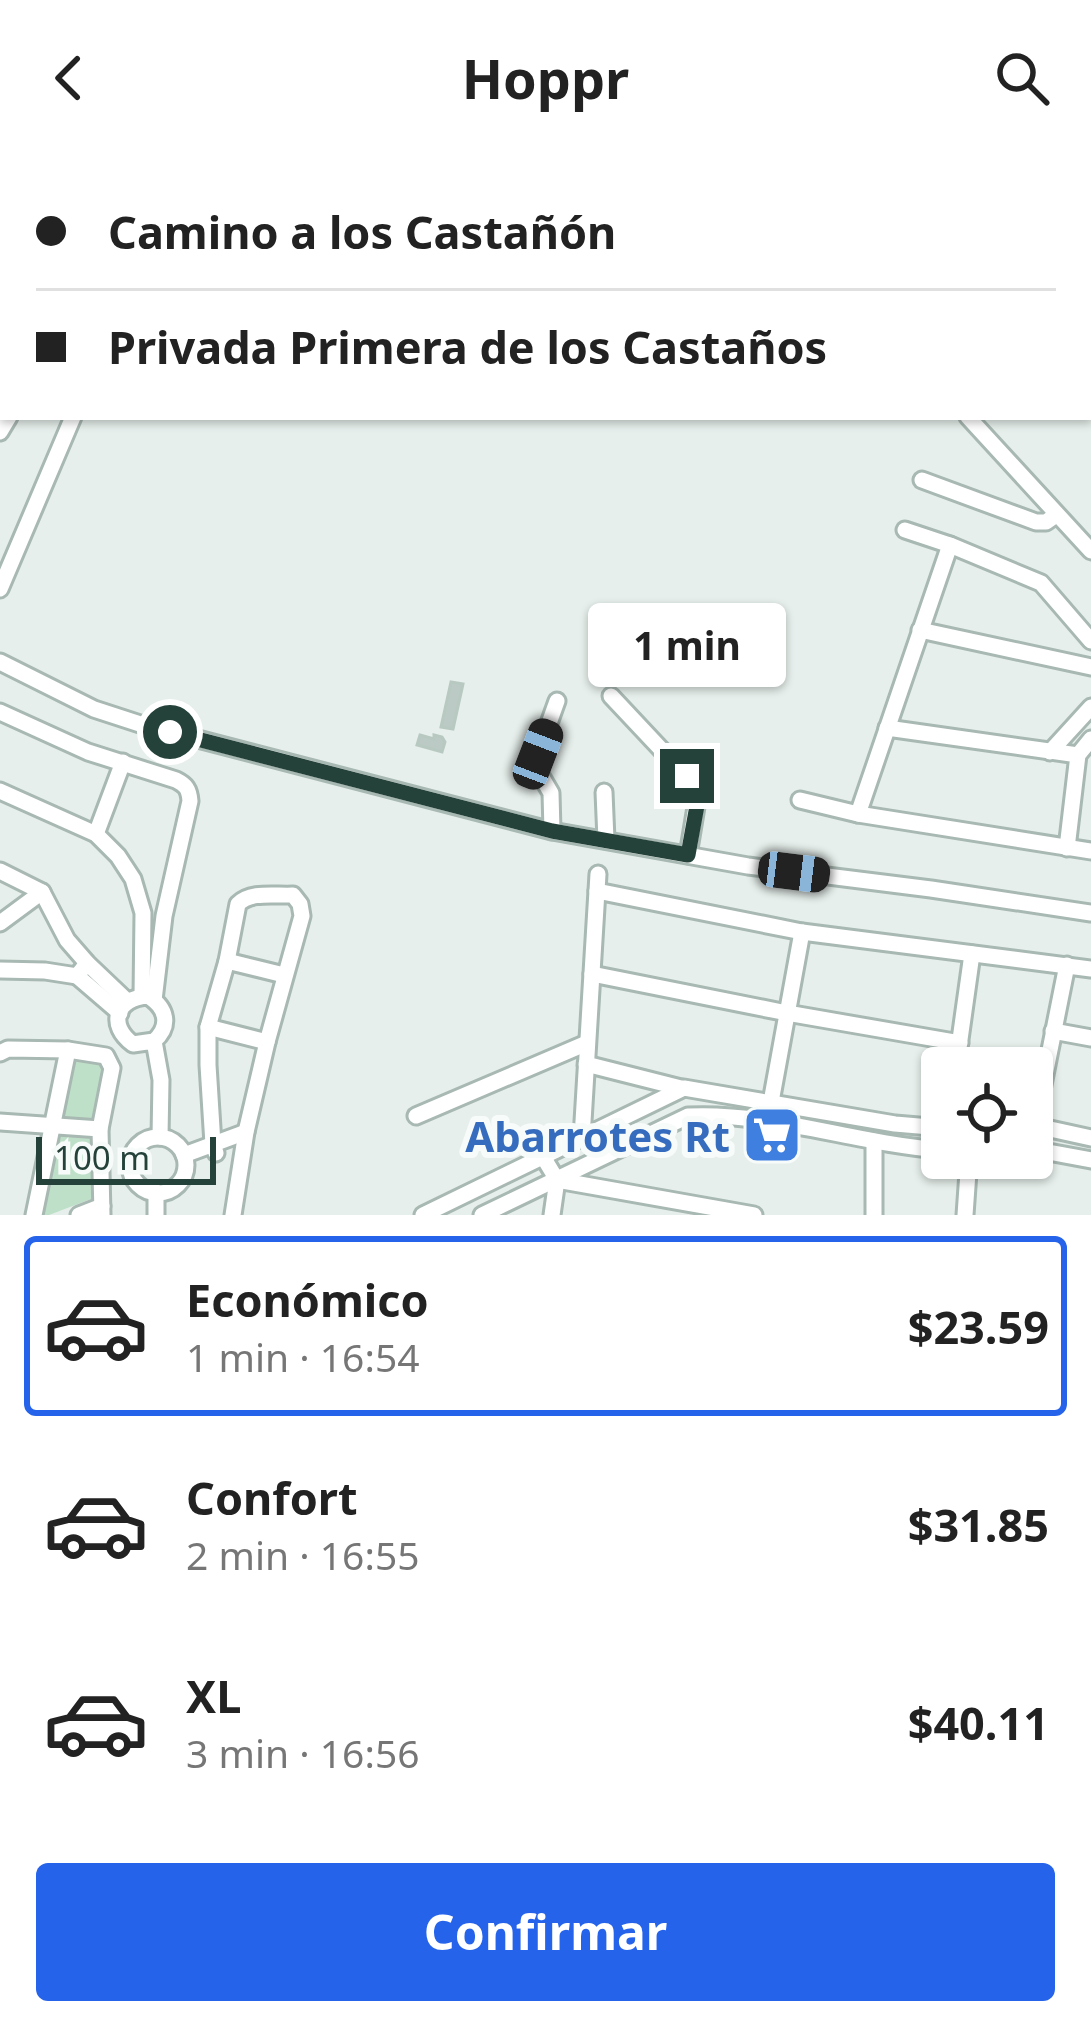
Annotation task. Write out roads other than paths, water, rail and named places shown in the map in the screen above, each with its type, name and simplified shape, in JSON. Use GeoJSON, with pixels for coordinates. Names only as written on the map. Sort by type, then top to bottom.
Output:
{"type":"FeatureCollection","features":[{"type":"Feature","properties":{"kind":"street"},"geometry":{"type":"LineString","coordinates":[[0,589],[72,420]]}},
{"type":"Feature","properties":{"kind":"street"},"geometry":{"type":"LineString","coordinates":[[971,420],[1091,551]]}},
{"type":"Feature","properties":{"kind":"street"},"geometry":{"type":"LineString","coordinates":[[922,480],[1036,522],[1056,515]]}},
{"type":"Feature","properties":{"kind":"street"},"geometry":{"type":"LineString","coordinates":[[905,530],[1041,583],[1091,641]]}},
{"type":"Feature","properties":{"kind":"street"},"geometry":{"type":"LineString","coordinates":[[858,814],[950,545]]}},
{"type":"Feature","properties":{"kind":"street"},"geometry":{"type":"LineString","coordinates":[[920,630],[1091,668]]}},
{"type":"Feature","properties":{"kind":"street"},"geometry":{"type":"LineString","coordinates":[[0,662],[94,709],[140,724],[552,831],[1091,913]]}},
{"type":"Feature","properties":{"kind":"street"},"geometry":{"type":"LineString","coordinates":[[611,697],[687,776],[698,800],[688,855]]}},
{"type":"Feature","properties":{"kind":"street"},"geometry":{"type":"LineString","coordinates":[[552,831],[551,793],[537,769],[557,701]]}},
{"type":"Feature","properties":{"kind":"street"},"geometry":{"type":"LineString","coordinates":[[1050,752],[1091,706]]}},
{"type":"Feature","properties":{"kind":"street"},"geometry":{"type":"LineString","coordinates":[[0,712],[88,752],[176,780],[190,792],[164,916],[136,1002],[119,1028],[127,1040],[140,1045],[154,1041],[166,1021],[162,1009],[136,1002],[82,970],[0,970]]}},
{"type":"Feature","properties":{"kind":"street"},"geometry":{"type":"LineString","coordinates":[[886,728],[1078,755]]}},
{"type":"Feature","properties":{"kind":"street"},"geometry":{"type":"LineString","coordinates":[[1067,848],[1078,755],[1091,739]]}},
{"type":"Feature","properties":{"kind":"street"},"geometry":{"type":"LineString","coordinates":[[96,834],[123,762]]}},
{"type":"Feature","properties":{"kind":"street"},"geometry":{"type":"LineString","coordinates":[[0,791],[96,834],[118,856],[133,880],[142,913],[136,1002]]}},
{"type":"Feature","properties":{"kind":"street"},"geometry":{"type":"LineString","coordinates":[[604,792],[606,840]]}},
{"type":"Feature","properties":{"kind":"street"},"geometry":{"type":"LineString","coordinates":[[800,800],[858,814],[1091,851]]}},
{"type":"Feature","properties":{"kind":"street"},"geometry":{"type":"LineString","coordinates":[[0,871],[43,892],[82,970]]}},
{"type":"Feature","properties":{"kind":"street"},"geometry":{"type":"LineString","coordinates":[[582,1138],[598,882],[802,932],[1091,969]]}},
{"type":"Feature","properties":{"kind":"street"},"geometry":{"type":"LineString","coordinates":[[0,922],[43,892]]}},
{"type":"Feature","properties":{"kind":"street"},"geometry":{"type":"LineString","coordinates":[[215,1148],[208,1027],[238,904],[250,896],[293,896],[302,916],[266,1042],[233,1215]]}},
{"type":"Feature","properties":{"kind":"street"},"geometry":{"type":"LineString","coordinates":[[142,913],[164,916]]}},
{"type":"Feature","properties":{"kind":"street"},"geometry":{"type":"LineString","coordinates":[[771,1102],[802,932]]}},
{"type":"Feature","properties":{"kind":"street"},"geometry":{"type":"LineString","coordinates":[[959,1047],[972,953]]}},
{"type":"Feature","properties":{"kind":"street"},"geometry":{"type":"LineString","coordinates":[[227,961],[284,975]]}},
{"type":"Feature","properties":{"kind":"street"},"geometry":{"type":"LineString","coordinates":[[1050,1047],[1066,965]]}},
{"type":"Feature","properties":{"kind":"street"},"geometry":{"type":"LineString","coordinates":[[592,974],[960,1042]]}},
{"type":"Feature","properties":{"kind":"street"},"geometry":{"type":"LineString","coordinates":[[208,1027],[266,1042]]}},
{"type":"Feature","properties":{"kind":"street"},"geometry":{"type":"LineString","coordinates":[[1053,1031],[1091,1038]]}},
{"type":"Feature","properties":{"kind":"street"},"geometry":{"type":"LineString","coordinates":[[154,1041],[161,1080],[160,1137]]}},
{"type":"Feature","properties":{"kind":"street"},"geometry":{"type":"LineString","coordinates":[[416,1116],[587,1043]]}},
{"type":"Feature","properties":{"kind":"street"},"geometry":{"type":"LineString","coordinates":[[0,1053],[8,1049],[100,1053],[112,1068],[100,1129],[102,1210],[79,1215]]}},
{"type":"Feature","properties":{"kind":"street"},"geometry":{"type":"LineString","coordinates":[[34,1215],[68,1050]]}},
{"type":"Feature","properties":{"kind":"street"},"geometry":{"type":"LineString","coordinates":[[586,1064],[684,1088],[921,1126]]}},
{"type":"Feature","properties":{"kind":"street"},"geometry":{"type":"LineString","coordinates":[[423,1215],[684,1088]]}},
{"type":"Feature","properties":{"kind":"street"},"geometry":{"type":"LineString","coordinates":[[820,1130],[823,1110]]}},
{"type":"Feature","properties":{"kind":"street"},"geometry":{"type":"LineString","coordinates":[[482,1215],[688,1116],[718,1114],[921,1148]]}},
{"type":"Feature","properties":{"kind":"street"},"geometry":{"type":"LineString","coordinates":[[0,1122],[100,1129]]}},
{"type":"Feature","properties":{"kind":"street"},"geometry":{"type":"LineString","coordinates":[[1053,1129],[1091,1138]]}},
{"type":"Feature","properties":{"kind":"street"},"geometry":{"type":"LineString","coordinates":[[160,1137],[172,1141],[185,1159],[180,1181],[170,1190],[156,1192],[138,1184],[131,1171],[134,1151],[145,1140],[160,1137]]}},
{"type":"Feature","properties":{"kind":"street"},"geometry":{"type":"LineString","coordinates":[[185,1159],[245,1138]]}},
{"type":"Feature","properties":{"kind":"street"},"geometry":{"type":"LineString","coordinates":[[874,1142],[874,1215]]}},
{"type":"Feature","properties":{"kind":"street"},"geometry":{"type":"LineString","coordinates":[[100,1148],[134,1151]]}},
{"type":"Feature","properties":{"kind":"street"},"geometry":{"type":"LineString","coordinates":[[1053,1153],[1091,1160]]}},
{"type":"Feature","properties":{"kind":"street"},"geometry":{"type":"LineString","coordinates":[[542,1155],[557,1180],[552,1215]]}},
{"type":"Feature","properties":{"kind":"street"},"geometry":{"type":"LineString","coordinates":[[101,1172],[131,1171]]}},
{"type":"Feature","properties":{"kind":"street"},"geometry":{"type":"LineString","coordinates":[[965,1215],[968,1179]]}},
{"type":"Feature","properties":{"kind":"street"},"geometry":{"type":"LineString","coordinates":[[557,1180],[754,1215]]}},
{"type":"Feature","properties":{"kind":"street"},"geometry":{"type":"LineString","coordinates":[[156,1192],[156,1215]]}},
{"type":"Feature","properties":{"kind":"place","name":"Abarrotes Rt"},"geometry":{"type":"Point","coordinates":[772,1135]}}]}
